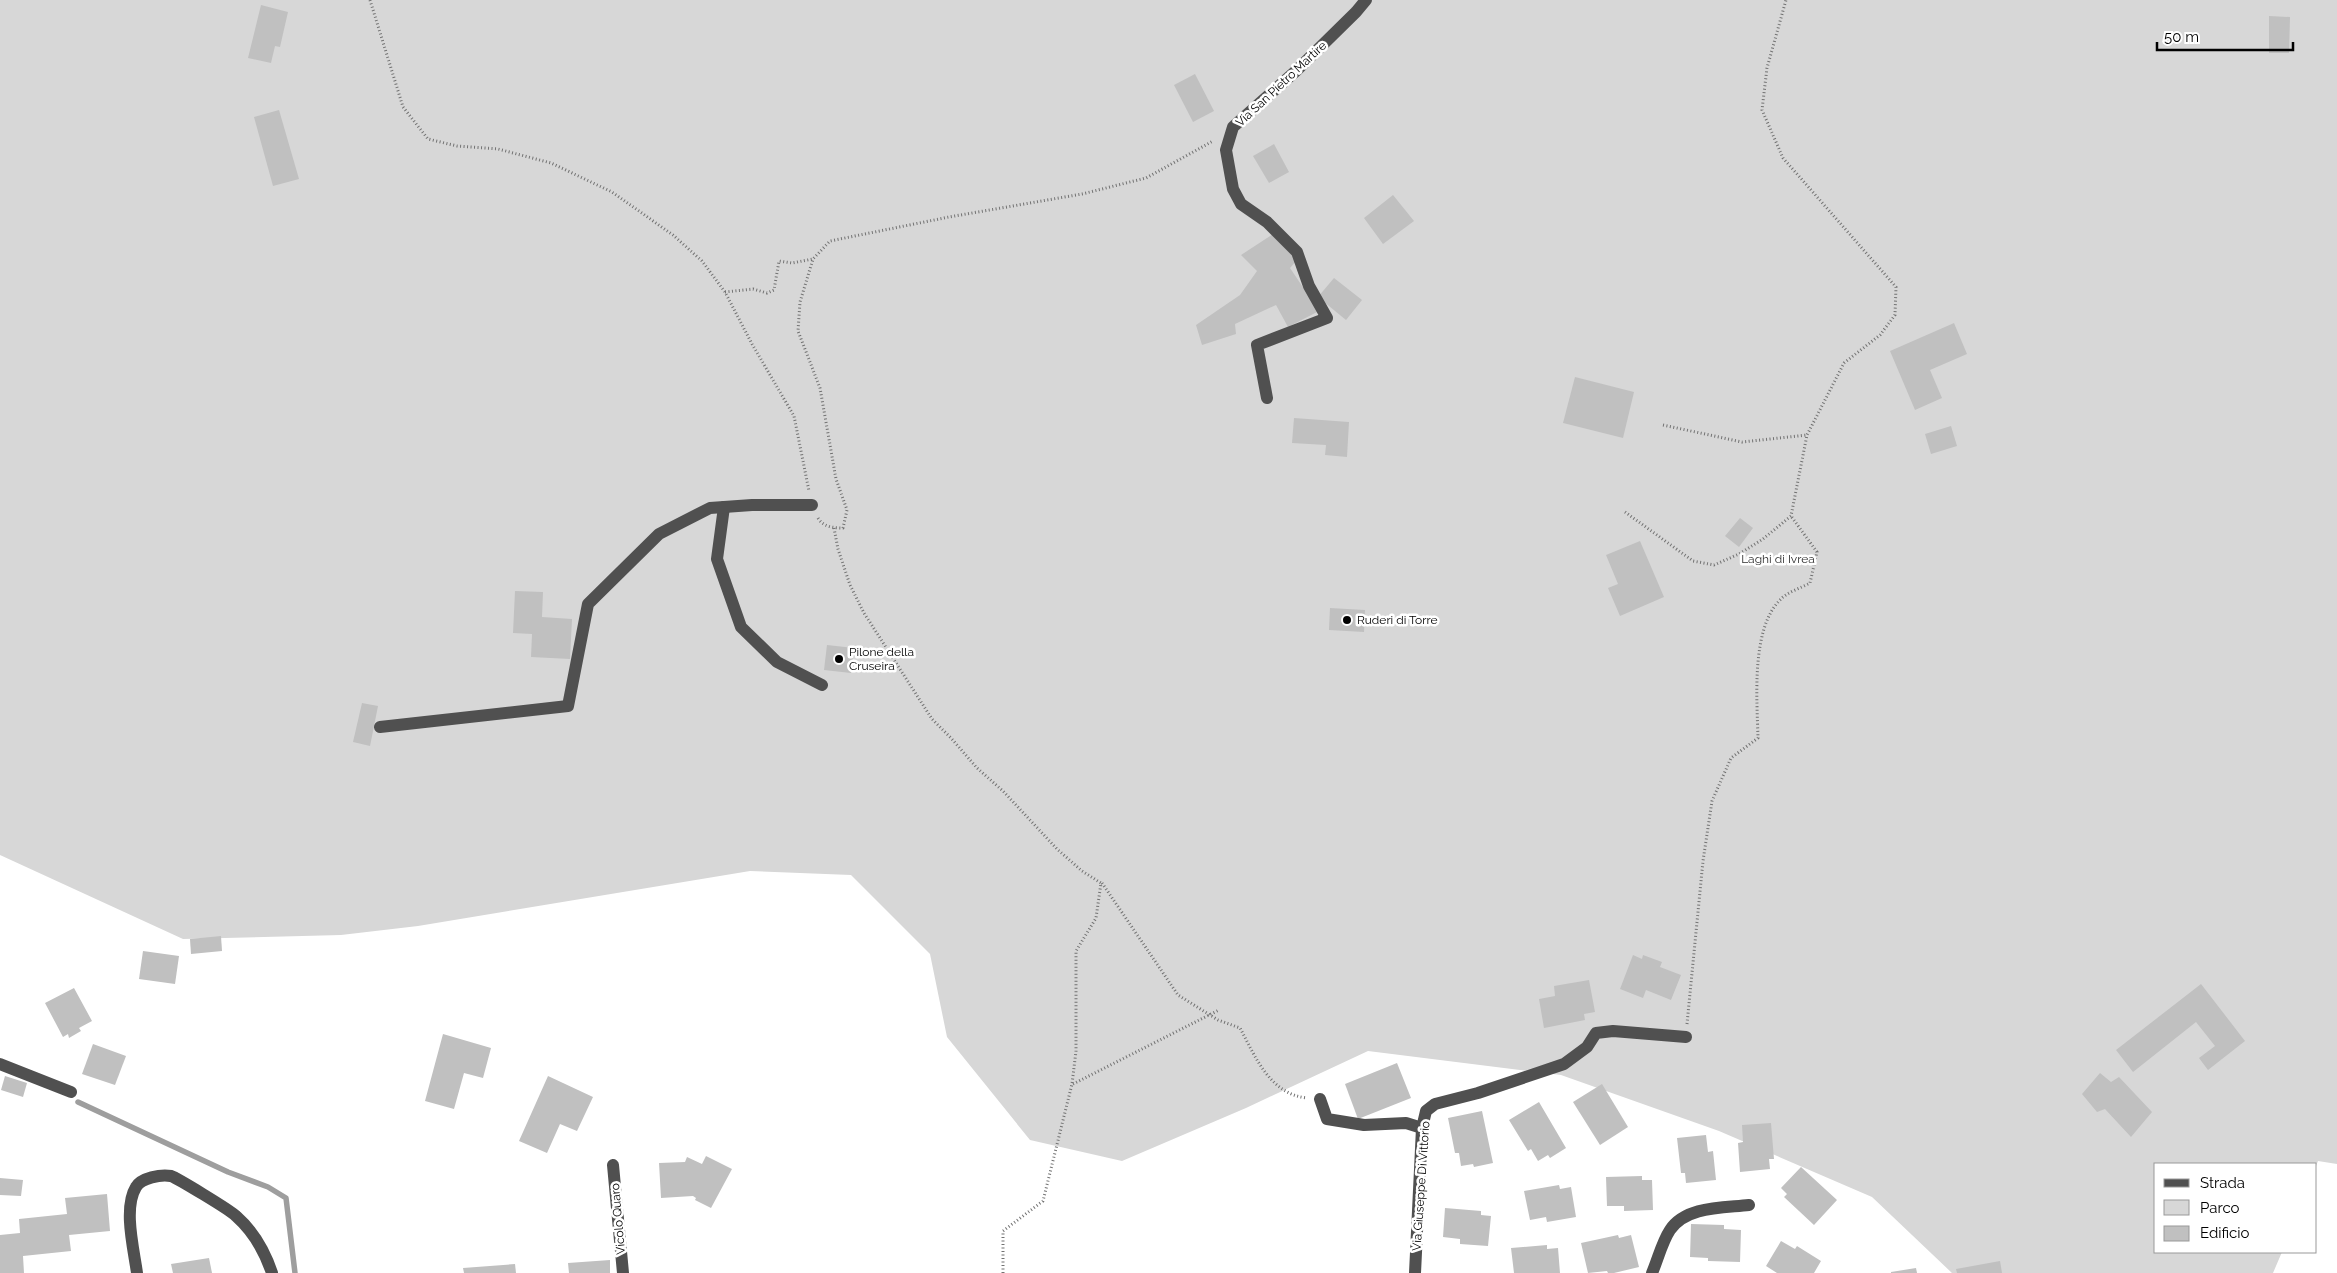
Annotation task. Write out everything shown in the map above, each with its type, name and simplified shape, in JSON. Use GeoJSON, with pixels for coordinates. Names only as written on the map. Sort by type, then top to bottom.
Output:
{"type":"FeatureCollection","features":[{"type":"Feature","properties":{"kind":"street","name":"Via San Pietro Martire"},"geometry":{"type":"LineString","coordinates":[[1267,398],[1257,345],[1327,318],[1309,286],[1297,252],[1267,222],[1241,204],[1233,189],[1226,150],[1233,127],[1297,70],[1366,0]]}},
{"type":"Feature","properties":{"kind":"street"},"geometry":{"type":"LineString","coordinates":[[380,727],[568,706],[588,604],[659,534],[710,508],[752,505],[812,506]]}},
{"type":"Feature","properties":{"kind":"street"},"geometry":{"type":"LineString","coordinates":[[724,507],[717,559],[741,627],[777,662],[822,685]]}},
{"type":"Feature","properties":{"kind":"street","name":"Via Giuseppe Di Vittorio"},"geometry":{"type":"LineString","coordinates":[[1415,1273],[1422,1128],[1426,1111],[1435,1104],[1478,1093],[1564,1064],[1587,1047],[1596,1033],[1613,1031],[1686,1037]]}},
{"type":"Feature","properties":{"kind":"street"},"geometry":{"type":"LineString","coordinates":[[0,1064],[71,1092]]}},
{"type":"Feature","properties":{"kind":"street"},"geometry":{"type":"LineString","coordinates":[[1320,1099],[1327,1119],[1364,1125],[1406,1123],[1422,1128]]}},
{"type":"Feature","properties":{"kind":"street","name":"Vicolo Quaro"},"geometry":{"type":"LineString","coordinates":[[613,1165],[623,1273]]}},
{"type":"Feature","properties":{"kind":"street"},"geometry":{"type":"LineString","coordinates":[[138,1273],[130,1224],[130,1201],[136,1185],[151,1177],[171,1176],[235,1215],[255,1237],[268,1259],[272,1273]]}},
{"type":"Feature","properties":{"kind":"street"},"geometry":{"type":"LineString","coordinates":[[1652,1273],[1670,1230],[1680,1219],[1694,1213],[1749,1205]]}},
{"type":"Feature","properties":{"kind":"path"},"geometry":{"type":"LineString","coordinates":[[370,0],[403,107],[428,139],[457,146],[498,149],[551,163],[612,192],[673,235],[702,262],[725,292],[752,344],[794,416],[812,506],[821,522],[834,528],[843,528],[847,510],[834,471],[820,388],[798,330],[800,302],[814,259],[830,241],[949,217],[1082,194],[1146,178],[1233,127]]}},
{"type":"Feature","properties":{"kind":"path"},"geometry":{"type":"LineString","coordinates":[[1625,512],[1693,561],[1714,565],[1739,554],[1764,539],[1791,516],[1807,435],[1844,363],[1880,335],[1895,315],[1896,287],[1783,158],[1762,110],[1766,68],[1786,0]]}},
{"type":"Feature","properties":{"kind":"path"},"geometry":{"type":"LineString","coordinates":[[725,292],[753,289],[766,293],[774,290],[780,261],[792,263],[814,259]]}},
{"type":"Feature","properties":{"kind":"path"},"geometry":{"type":"LineString","coordinates":[[1663,425],[1742,442],[1807,435]]}},
{"type":"Feature","properties":{"kind":"path"},"geometry":{"type":"LineString","coordinates":[[1686,1037],[1703,861],[1712,801],[1731,758],[1758,738],[1757,699],[1760,647],[1767,617],[1781,598],[1810,584],[1817,552],[1791,516]]}},
{"type":"Feature","properties":{"kind":"path"},"geometry":{"type":"LineString","coordinates":[[834,528],[838,548],[864,613],[932,719],[952,738],[977,768],[1003,791],[1057,850],[1082,871],[1101,883],[1178,995],[1218,1020],[1240,1028],[1258,1061],[1274,1083],[1293,1096],[1320,1099]]}},
{"type":"Feature","properties":{"kind":"path"},"geometry":{"type":"LineString","coordinates":[[1003,1273],[1003,1231],[1044,1201],[1072,1084],[1076,1051],[1076,951],[1096,918],[1101,883]]}},
{"type":"Feature","properties":{"kind":"path"},"geometry":{"type":"LineString","coordinates":[[1072,1084],[1219,1010]]}},
{"type":"Feature","properties":{"kind":"green space","name":"Laghi di Ivrea"},"geometry":{"type":"Polygon","coordinates":[[[0,0],[2337,0],[2337,1164],[2318,1161],[2317,1164],[2154,1163],[2154,1253],[2282,1253],[2273,1273],[1952,1273],[1872,1197],[1719,1131],[1561,1075],[1368,1051],[1246,1108],[1122,1161],[1030,1140],[947,1037],[930,954],[851,875],[750,871],[418,926],[341,935],[183,939],[0,855],[0,0]]]}},
{"type":"Feature","properties":{"kind":"building"},"geometry":{"type":"Polygon","coordinates":[[[261,5],[288,12],[280,47],[275,46],[271,63],[248,58],[261,5]]]}},
{"type":"Feature","properties":{"kind":"building"},"geometry":{"type":"Polygon","coordinates":[[[2269,16],[2290,17],[2289,53],[2269,53],[2269,16]]]}},
{"type":"Feature","properties":{"kind":"building"},"geometry":{"type":"Polygon","coordinates":[[[1195,74],[1214,111],[1193,122],[1174,85],[1195,74]]]}},
{"type":"Feature","properties":{"kind":"building"},"geometry":{"type":"Polygon","coordinates":[[[279,110],[299,179],[273,186],[254,117],[279,110]]]}},
{"type":"Feature","properties":{"kind":"building"},"geometry":{"type":"Polygon","coordinates":[[[1274,144],[1289,172],[1269,183],[1253,156],[1274,144]]]}},
{"type":"Feature","properties":{"kind":"building"},"geometry":{"type":"Polygon","coordinates":[[[1393,195],[1414,221],[1383,244],[1364,218],[1393,195]]]}},
{"type":"Feature","properties":{"kind":"building"},"geometry":{"type":"Polygon","coordinates":[[[1273,234],[1297,260],[1290,268],[1319,311],[1288,327],[1276,305],[1235,324],[1236,334],[1202,345],[1196,325],[1240,295],[1257,271],[1241,255],[1273,234]]]}},
{"type":"Feature","properties":{"kind":"building"},"geometry":{"type":"Polygon","coordinates":[[[1334,278],[1362,300],[1346,320],[1318,297],[1334,278]]]}},
{"type":"Feature","properties":{"kind":"building"},"geometry":{"type":"Polygon","coordinates":[[[1954,323],[1967,354],[1930,370],[1942,398],[1915,410],[1890,351],[1954,323]]]}},
{"type":"Feature","properties":{"kind":"building"},"geometry":{"type":"Polygon","coordinates":[[[1575,377],[1634,392],[1623,438],[1563,423],[1575,377]]]}},
{"type":"Feature","properties":{"kind":"building"},"geometry":{"type":"Polygon","coordinates":[[[1294,418],[1349,422],[1347,457],[1325,455],[1326,445],[1292,443],[1294,418]]]}},
{"type":"Feature","properties":{"kind":"building"},"geometry":{"type":"Polygon","coordinates":[[[1951,426],[1957,446],[1931,454],[1925,434],[1951,426]]]}},
{"type":"Feature","properties":{"kind":"building"},"geometry":{"type":"Polygon","coordinates":[[[1740,518],[1753,528],[1739,547],[1725,536],[1740,518]]]}},
{"type":"Feature","properties":{"kind":"building"},"geometry":{"type":"Polygon","coordinates":[[[1640,541],[1664,597],[1620,616],[1608,588],[1618,584],[1606,555],[1640,541]]]}},
{"type":"Feature","properties":{"kind":"building"},"geometry":{"type":"Polygon","coordinates":[[[515,591],[543,592],[542,617],[572,619],[570,659],[531,657],[532,634],[513,633],[515,591]]]}},
{"type":"Feature","properties":{"kind":"building","name":"Ruderi di Torre"},"geometry":{"type":"Polygon","coordinates":[[[1330,608],[1365,610],[1364,632],[1329,630],[1330,608]]]}},
{"type":"Feature","properties":{"kind":"building","name":"Pilone della Cruseira"},"geometry":{"type":"Polygon","coordinates":[[[827,645],[854,648],[851,673],[824,670],[827,645]]]}},
{"type":"Feature","properties":{"kind":"building"},"geometry":{"type":"Polygon","coordinates":[[[362,703],[378,706],[370,746],[353,742],[362,703]]]}},
{"type":"Feature","properties":{"kind":"building"},"geometry":{"type":"Polygon","coordinates":[[[221,936],[222,951],[191,954],[190,939],[221,936]]]}},
{"type":"Feature","properties":{"kind":"building"},"geometry":{"type":"Polygon","coordinates":[[[143,951],[179,956],[175,984],[139,979],[143,951]]]}},
{"type":"Feature","properties":{"kind":"building"},"geometry":{"type":"Polygon","coordinates":[[[1633,955],[1642,959],[1643,955],[1662,962],[1660,967],[1681,975],[1671,1000],[1646,990],[1643,998],[1620,989],[1633,955]]]}},
{"type":"Feature","properties":{"kind":"building"},"geometry":{"type":"Polygon","coordinates":[[[1589,980],[1595,1012],[1584,1014],[1585,1020],[1544,1028],[1539,999],[1555,996],[1554,986],[1589,980]]]}},
{"type":"Feature","properties":{"kind":"building"},"geometry":{"type":"Polygon","coordinates":[[[2201,984],[2245,1041],[2208,1070],[2199,1058],[2215,1046],[2196,1022],[2133,1072],[2116,1050],[2201,984]]]}},
{"type":"Feature","properties":{"kind":"building"},"geometry":{"type":"Polygon","coordinates":[[[74,988],[92,1021],[79,1028],[81,1031],[69,1038],[68,1034],[63,1037],[45,1003],[74,988]]]}},
{"type":"Feature","properties":{"kind":"building"},"geometry":{"type":"Polygon","coordinates":[[[443,1034],[491,1048],[483,1078],[464,1073],[454,1109],[425,1101],[443,1034]]]}},
{"type":"Feature","properties":{"kind":"building"},"geometry":{"type":"Polygon","coordinates":[[[93,1044],[126,1056],[115,1085],[82,1074],[93,1044]]]}},
{"type":"Feature","properties":{"kind":"building"},"geometry":{"type":"Polygon","coordinates":[[[1397,1063],[1411,1098],[1358,1119],[1345,1084],[1397,1063]]]}},
{"type":"Feature","properties":{"kind":"building"},"geometry":{"type":"Polygon","coordinates":[[[2100,1073],[2111,1082],[2119,1077],[2152,1112],[2131,1137],[2105,1109],[2097,1112],[2082,1094],[2100,1073]]]}},
{"type":"Feature","properties":{"kind":"building"},"geometry":{"type":"Polygon","coordinates":[[[5,1076],[27,1083],[23,1097],[1,1090],[5,1076]]]}},
{"type":"Feature","properties":{"kind":"building"},"geometry":{"type":"Polygon","coordinates":[[[548,1076],[593,1097],[577,1131],[560,1124],[547,1153],[519,1141],[548,1076]]]}},
{"type":"Feature","properties":{"kind":"building"},"geometry":{"type":"Polygon","coordinates":[[[1602,1084],[1628,1127],[1600,1145],[1573,1102],[1602,1084]]]}},
{"type":"Feature","properties":{"kind":"building"},"geometry":{"type":"Polygon","coordinates":[[[1539,1102],[1566,1148],[1550,1158],[1548,1155],[1538,1161],[1531,1149],[1528,1151],[1509,1120],[1539,1102]]]}},
{"type":"Feature","properties":{"kind":"building"},"geometry":{"type":"Polygon","coordinates":[[[1482,1111],[1493,1163],[1474,1167],[1473,1164],[1461,1166],[1459,1153],[1455,1153],[1448,1118],[1482,1111]]]}},
{"type":"Feature","properties":{"kind":"building"},"geometry":{"type":"Polygon","coordinates":[[[1771,1123],[1774,1159],[1769,1159],[1770,1169],[1740,1172],[1738,1143],[1743,1142],[1742,1125],[1771,1123]]]}},
{"type":"Feature","properties":{"kind":"building"},"geometry":{"type":"Polygon","coordinates":[[[1706,1135],[1708,1152],[1713,1151],[1716,1180],[1686,1183],[1685,1173],[1681,1173],[1677,1138],[1706,1135]]]}},
{"type":"Feature","properties":{"kind":"building"},"geometry":{"type":"Polygon","coordinates":[[[706,1156],[732,1169],[711,1208],[695,1200],[696,1198],[693,1196],[661,1198],[659,1163],[685,1162],[687,1157],[702,1164],[706,1156]]]}},
{"type":"Feature","properties":{"kind":"building"},"geometry":{"type":"Polygon","coordinates":[[[1801,1167],[1837,1200],[1814,1225],[1784,1197],[1787,1194],[1781,1188],[1801,1167]]]}},
{"type":"Feature","properties":{"kind":"building"},"geometry":{"type":"Polygon","coordinates":[[[1642,1176],[1642,1180],[1652,1180],[1653,1210],[1624,1211],[1624,1206],[1607,1206],[1606,1177],[1642,1176]]]}},
{"type":"Feature","properties":{"kind":"building"},"geometry":{"type":"Polygon","coordinates":[[[0,1178],[23,1180],[21,1196],[0,1195],[0,1178]]]}},
{"type":"Feature","properties":{"kind":"building"},"geometry":{"type":"Polygon","coordinates":[[[1559,1185],[1560,1189],[1571,1187],[1576,1217],[1547,1222],[1546,1217],[1530,1220],[1524,1191],[1559,1185]]]}},
{"type":"Feature","properties":{"kind":"building"},"geometry":{"type":"Polygon","coordinates":[[[107,1194],[110,1231],[69,1235],[71,1251],[23,1256],[24,1273],[0,1273],[0,1235],[20,1233],[19,1219],[67,1214],[65,1198],[107,1194]]]}},
{"type":"Feature","properties":{"kind":"building"},"geometry":{"type":"Polygon","coordinates":[[[1445,1208],[1481,1211],[1481,1215],[1491,1216],[1488,1246],[1460,1244],[1460,1239],[1443,1237],[1445,1208]]]}},
{"type":"Feature","properties":{"kind":"building"},"geometry":{"type":"Polygon","coordinates":[[[1691,1224],[1724,1225],[1724,1229],[1741,1230],[1740,1262],[1708,1261],[1708,1258],[1690,1257],[1691,1224]]]}},
{"type":"Feature","properties":{"kind":"building"},"geometry":{"type":"Polygon","coordinates":[[[1618,1235],[1619,1238],[1631,1235],[1639,1267],[1614,1273],[1608,1273],[1607,1271],[1588,1273],[1581,1243],[1618,1235]]]}},
{"type":"Feature","properties":{"kind":"building"},"geometry":{"type":"Polygon","coordinates":[[[1781,1241],[1795,1249],[1797,1246],[1821,1261],[1814,1273],[1777,1273],[1766,1266],[1781,1241]]]}},
{"type":"Feature","properties":{"kind":"building"},"geometry":{"type":"Polygon","coordinates":[[[1547,1245],[1547,1249],[1558,1248],[1560,1273],[1514,1273],[1511,1248],[1547,1245]]]}},
{"type":"Feature","properties":{"kind":"building"},"geometry":{"type":"Polygon","coordinates":[[[209,1258],[212,1273],[173,1273],[171,1264],[209,1258]]]}},
{"type":"Feature","properties":{"kind":"building"},"geometry":{"type":"Polygon","coordinates":[[[610,1260],[610,1273],[569,1273],[568,1263],[610,1260]]]}},
{"type":"Feature","properties":{"kind":"building"},"geometry":{"type":"Polygon","coordinates":[[[2000,1261],[2002,1273],[1957,1273],[1956,1269],[2000,1261]]]}},
{"type":"Feature","properties":{"kind":"building"},"geometry":{"type":"Polygon","coordinates":[[[515,1264],[516,1273],[464,1273],[463,1268],[515,1264]]]}},
{"type":"Feature","properties":{"kind":"building"},"geometry":{"type":"Polygon","coordinates":[[[1916,1268],[1917,1273],[1891,1273],[1891,1272],[1916,1268]]]}},
{"type":"Feature","properties":{"kind":"waterway"},"geometry":{"type":"LineString","coordinates":[[78,1102],[228,1172],[268,1187],[286,1198],[295,1273]]}},
{"type":"Feature","properties":{"kind":"place","name":"Ruderi di Torre"},"geometry":{"type":"Point","coordinates":[1347,620]}},
{"type":"Feature","properties":{"kind":"place","name":"Pilone della Cruseira"},"geometry":{"type":"Point","coordinates":[839,659]}}]}
